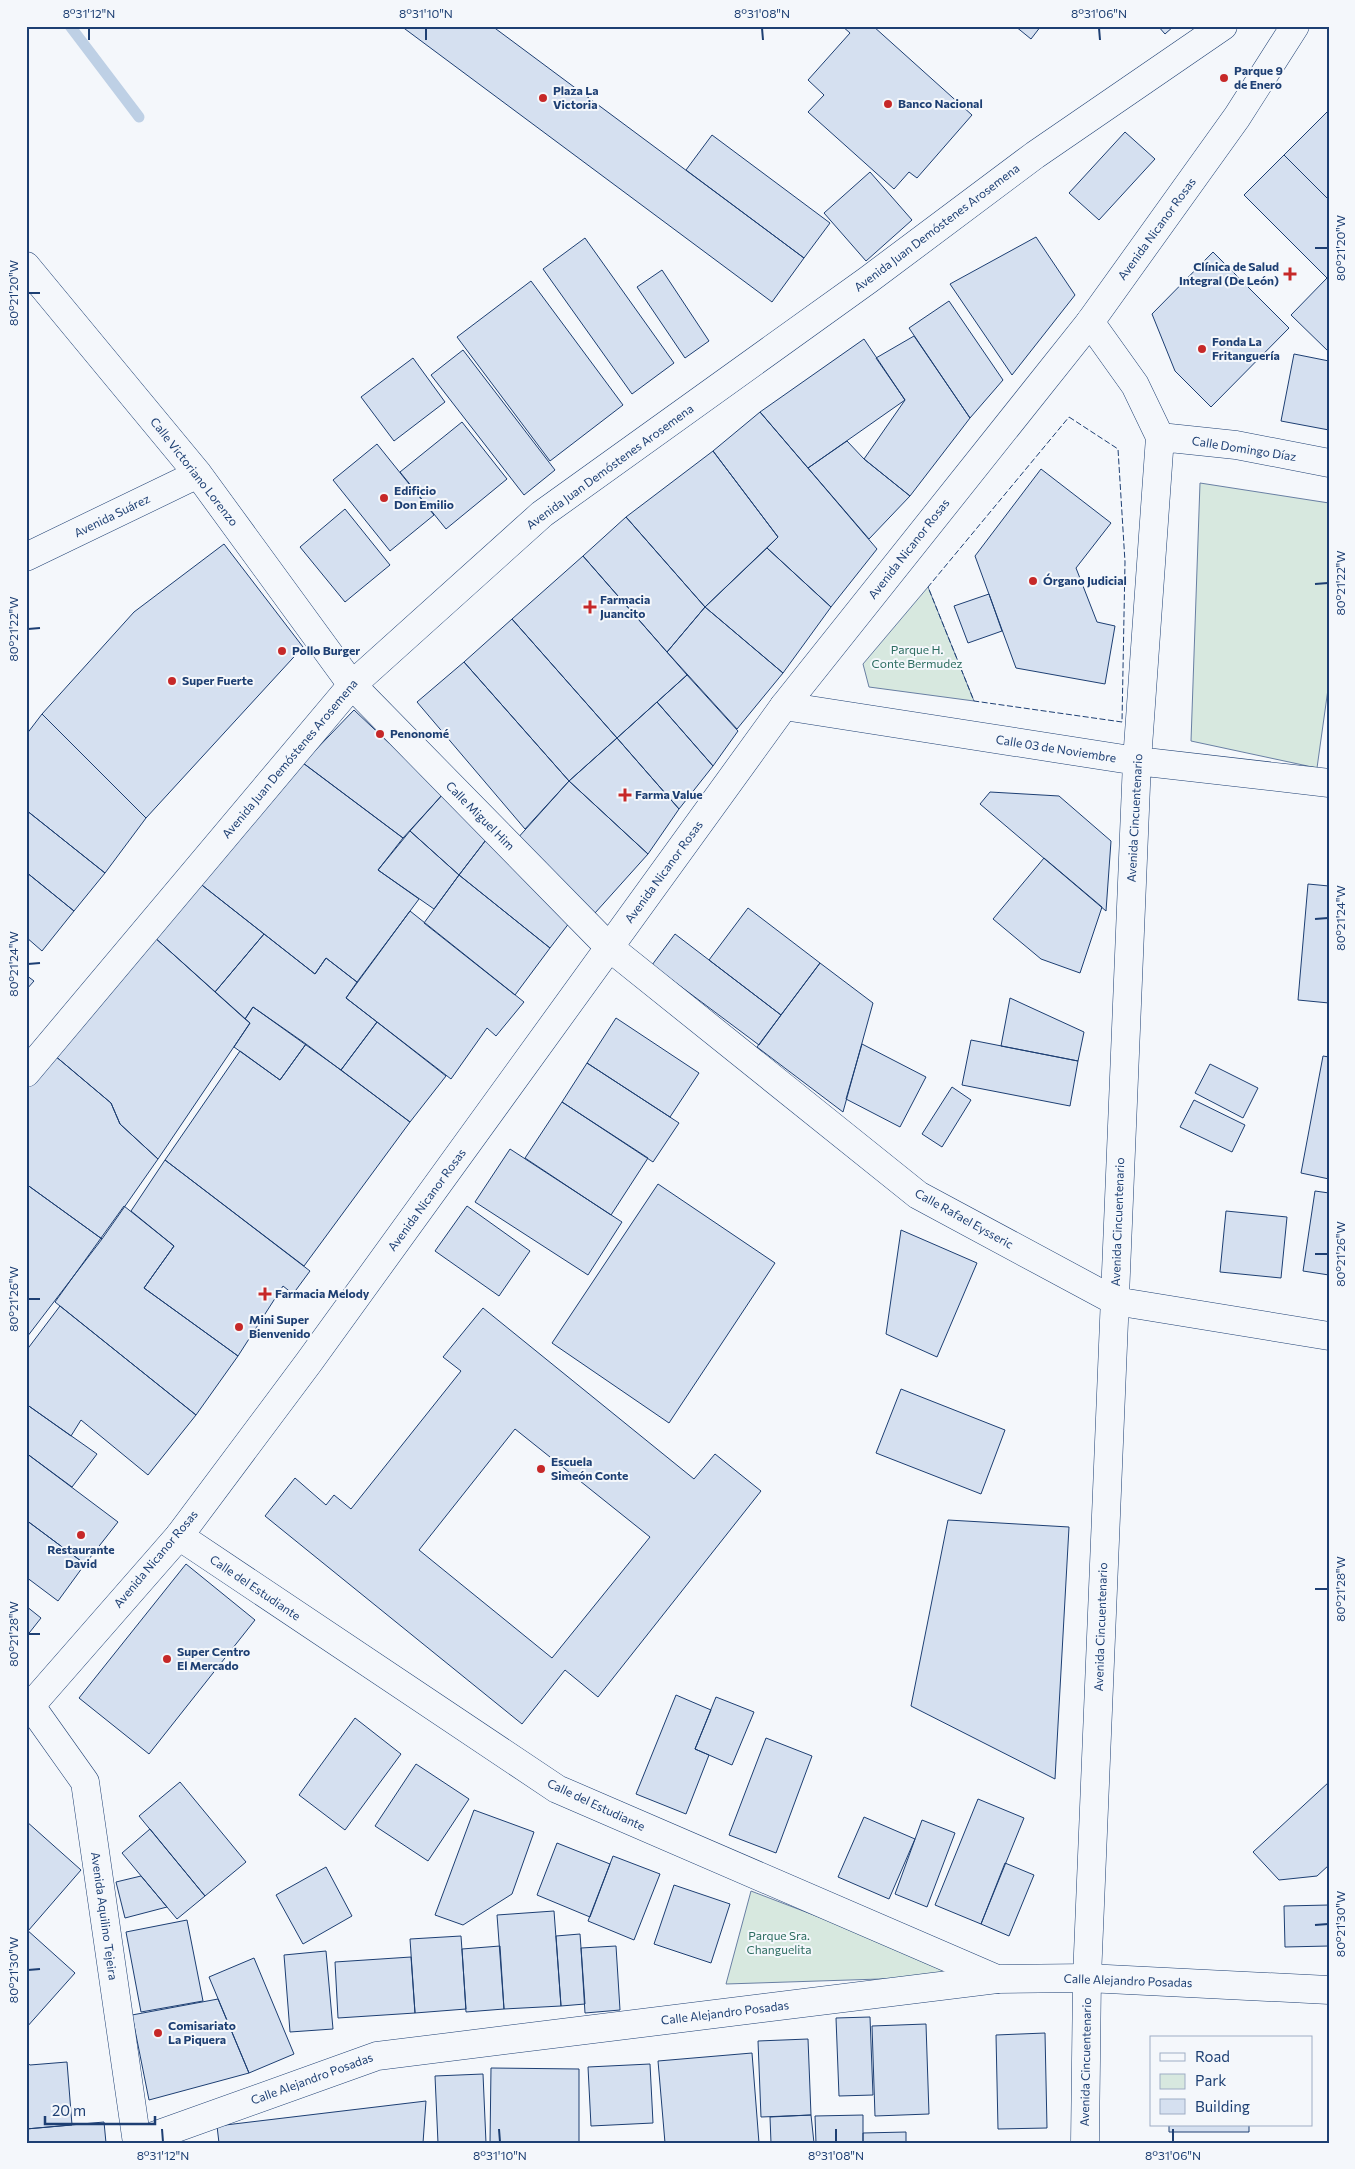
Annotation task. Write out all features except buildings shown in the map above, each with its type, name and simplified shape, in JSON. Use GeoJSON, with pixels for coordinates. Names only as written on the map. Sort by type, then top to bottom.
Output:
{"type":"FeatureCollection","features":[{"type":"Feature","properties":{"kind":"street","name":"Avenida Juan Demóstenes Arosemena"},"geometry":{"type":"LineString","coordinates":[[26,1073],[352,685],[542,514],[868,280],[1035,155],[1194,44],[1223,26]]}},
{"type":"Feature","properties":{"kind":"street","name":"Avenida Nicanor Rosas"},"geometry":{"type":"LineString","coordinates":[[28,1709],[179,1536],[309,1362],[784,706],[1090,322],[1237,117],[1295,26]]}},
{"type":"Feature","properties":{"kind":"street","name":"Calle Victoriano Lorenzo"},"geometry":{"type":"LineString","coordinates":[[26,266],[198,474],[352,685]]}},
{"type":"Feature","properties":{"kind":"street","name":"Avenida Cincuentenario"},"geometry":{"type":"LineString","coordinates":[[1085,2143],[1087,1978],[1137,761],[1160,437],[1135,385],[1090,322]]}},
{"type":"Feature","properties":{"kind":"street","name":"Calle Domingo Díaz"},"geometry":{"type":"LineString","coordinates":[[1160,437],[1236,445],[1329,463]]}},
{"type":"Feature","properties":{"kind":"street","name":"Avenida Suárez"},"geometry":{"type":"LineString","coordinates":[[26,557],[198,474]]}},
{"type":"Feature","properties":{"kind":"street","name":"Calle Miguel Him"},"geometry":{"type":"LineString","coordinates":[[352,685],[609,947]]}},
{"type":"Feature","properties":{"kind":"street","name":"Calle 03 de Noviembre"},"geometry":{"type":"LineString","coordinates":[[784,706],[1137,761],[1329,783]]}},
{"type":"Feature","properties":{"kind":"street","name":"Calle Rafael Eysseric"},"geometry":{"type":"LineString","coordinates":[[609,947],[918,1196],[1115,1301],[1329,1336]]}},
{"type":"Feature","properties":{"kind":"street","name":"Calle del Estudiante"},"geometry":{"type":"LineString","coordinates":[[179,1536],[557,1789],[997,1979]]}},
{"type":"Feature","properties":{"kind":"street","name":"Avenida Aquilino Tejeira"},"geometry":{"type":"LineString","coordinates":[[28,1709],[85,1782],[137,2143]]}},
{"type":"Feature","properties":{"kind":"street","name":"Calle Alejandro Posadas"},"geometry":{"type":"LineString","coordinates":[[137,2143],[377,2056],[997,1979],[1087,1978],[1329,1990]]}},
{"type":"Feature","properties":{"kind":"green space"},"geometry":{"type":"Polygon","coordinates":[[[1200,483],[1329,503],[1329,682],[1317,768],[1191,741],[1200,483]]]}},
{"type":"Feature","properties":{"kind":"green space","name":"Parque H. Conte Bermudez"},"geometry":{"type":"Polygon","coordinates":[[[928,587],[974,701],[869,687],[863,664],[928,587]]]}},
{"type":"Feature","properties":{"kind":"green space","name":"Parque Sra. Changuelita"},"geometry":{"type":"Polygon","coordinates":[[[751,1891],[973,1976],[726,1984],[751,1891]]]}},
{"type":"Feature","properties":{"kind":"waterway"},"geometry":{"type":"LineString","coordinates":[[70,26],[139,117]]}},
{"type":"Feature","properties":{"kind":"fence"},"geometry":{"type":"LineString","coordinates":[[1069,417],[1118,449],[1125,562],[1122,722],[974,701],[928,587],[1069,417]]}},
{"type":"Feature","properties":{"kind":"place","name":"Parque 9 de Enero"},"geometry":{"type":"Point","coordinates":[1224,78]}},
{"type":"Feature","properties":{"kind":"place","name":"Plaza La Victoria"},"geometry":{"type":"Point","coordinates":[543,98]}},
{"type":"Feature","properties":{"kind":"place","name":"Banco Nacional"},"geometry":{"type":"Point","coordinates":[888,104]}},
{"type":"Feature","properties":{"kind":"place","name":"Clínica de Salud Integral (De León)"},"geometry":{"type":"Point","coordinates":[1290,274]}},
{"type":"Feature","properties":{"kind":"place","name":"Fonda La Fritanguería"},"geometry":{"type":"Point","coordinates":[1202,349]}},
{"type":"Feature","properties":{"kind":"place","name":"Edificio Don Emilio"},"geometry":{"type":"Point","coordinates":[384,498]}},
{"type":"Feature","properties":{"kind":"place","name":"Órgano Judicial"},"geometry":{"type":"Point","coordinates":[1033,581]}},
{"type":"Feature","properties":{"kind":"place","name":"Farmacia Juancito"},"geometry":{"type":"Point","coordinates":[590,607]}},
{"type":"Feature","properties":{"kind":"place","name":"Pollo Burger"},"geometry":{"type":"Point","coordinates":[282,651]}},
{"type":"Feature","properties":{"kind":"place","name":"Super Fuerte"},"geometry":{"type":"Point","coordinates":[172,681]}},
{"type":"Feature","properties":{"kind":"place","name":"Penonomé"},"geometry":{"type":"Point","coordinates":[380,734]}},
{"type":"Feature","properties":{"kind":"place","name":"Farma Value"},"geometry":{"type":"Point","coordinates":[625,795]}},
{"type":"Feature","properties":{"kind":"place","name":"Farmacia Melody"},"geometry":{"type":"Point","coordinates":[265,1294]}},
{"type":"Feature","properties":{"kind":"place","name":"Mini Super Bienvenido"},"geometry":{"type":"Point","coordinates":[239,1327]}},
{"type":"Feature","properties":{"kind":"place","name":"Escuela Simeón Conte"},"geometry":{"type":"Point","coordinates":[541,1469]}},
{"type":"Feature","properties":{"kind":"place","name":"Restaurante David"},"geometry":{"type":"Point","coordinates":[81,1535]}},
{"type":"Feature","properties":{"kind":"place","name":"Super Centro El Mercado"},"geometry":{"type":"Point","coordinates":[167,1659]}},
{"type":"Feature","properties":{"kind":"place","name":"Comisariato La Piquera"},"geometry":{"type":"Point","coordinates":[158,2033]}}]}
